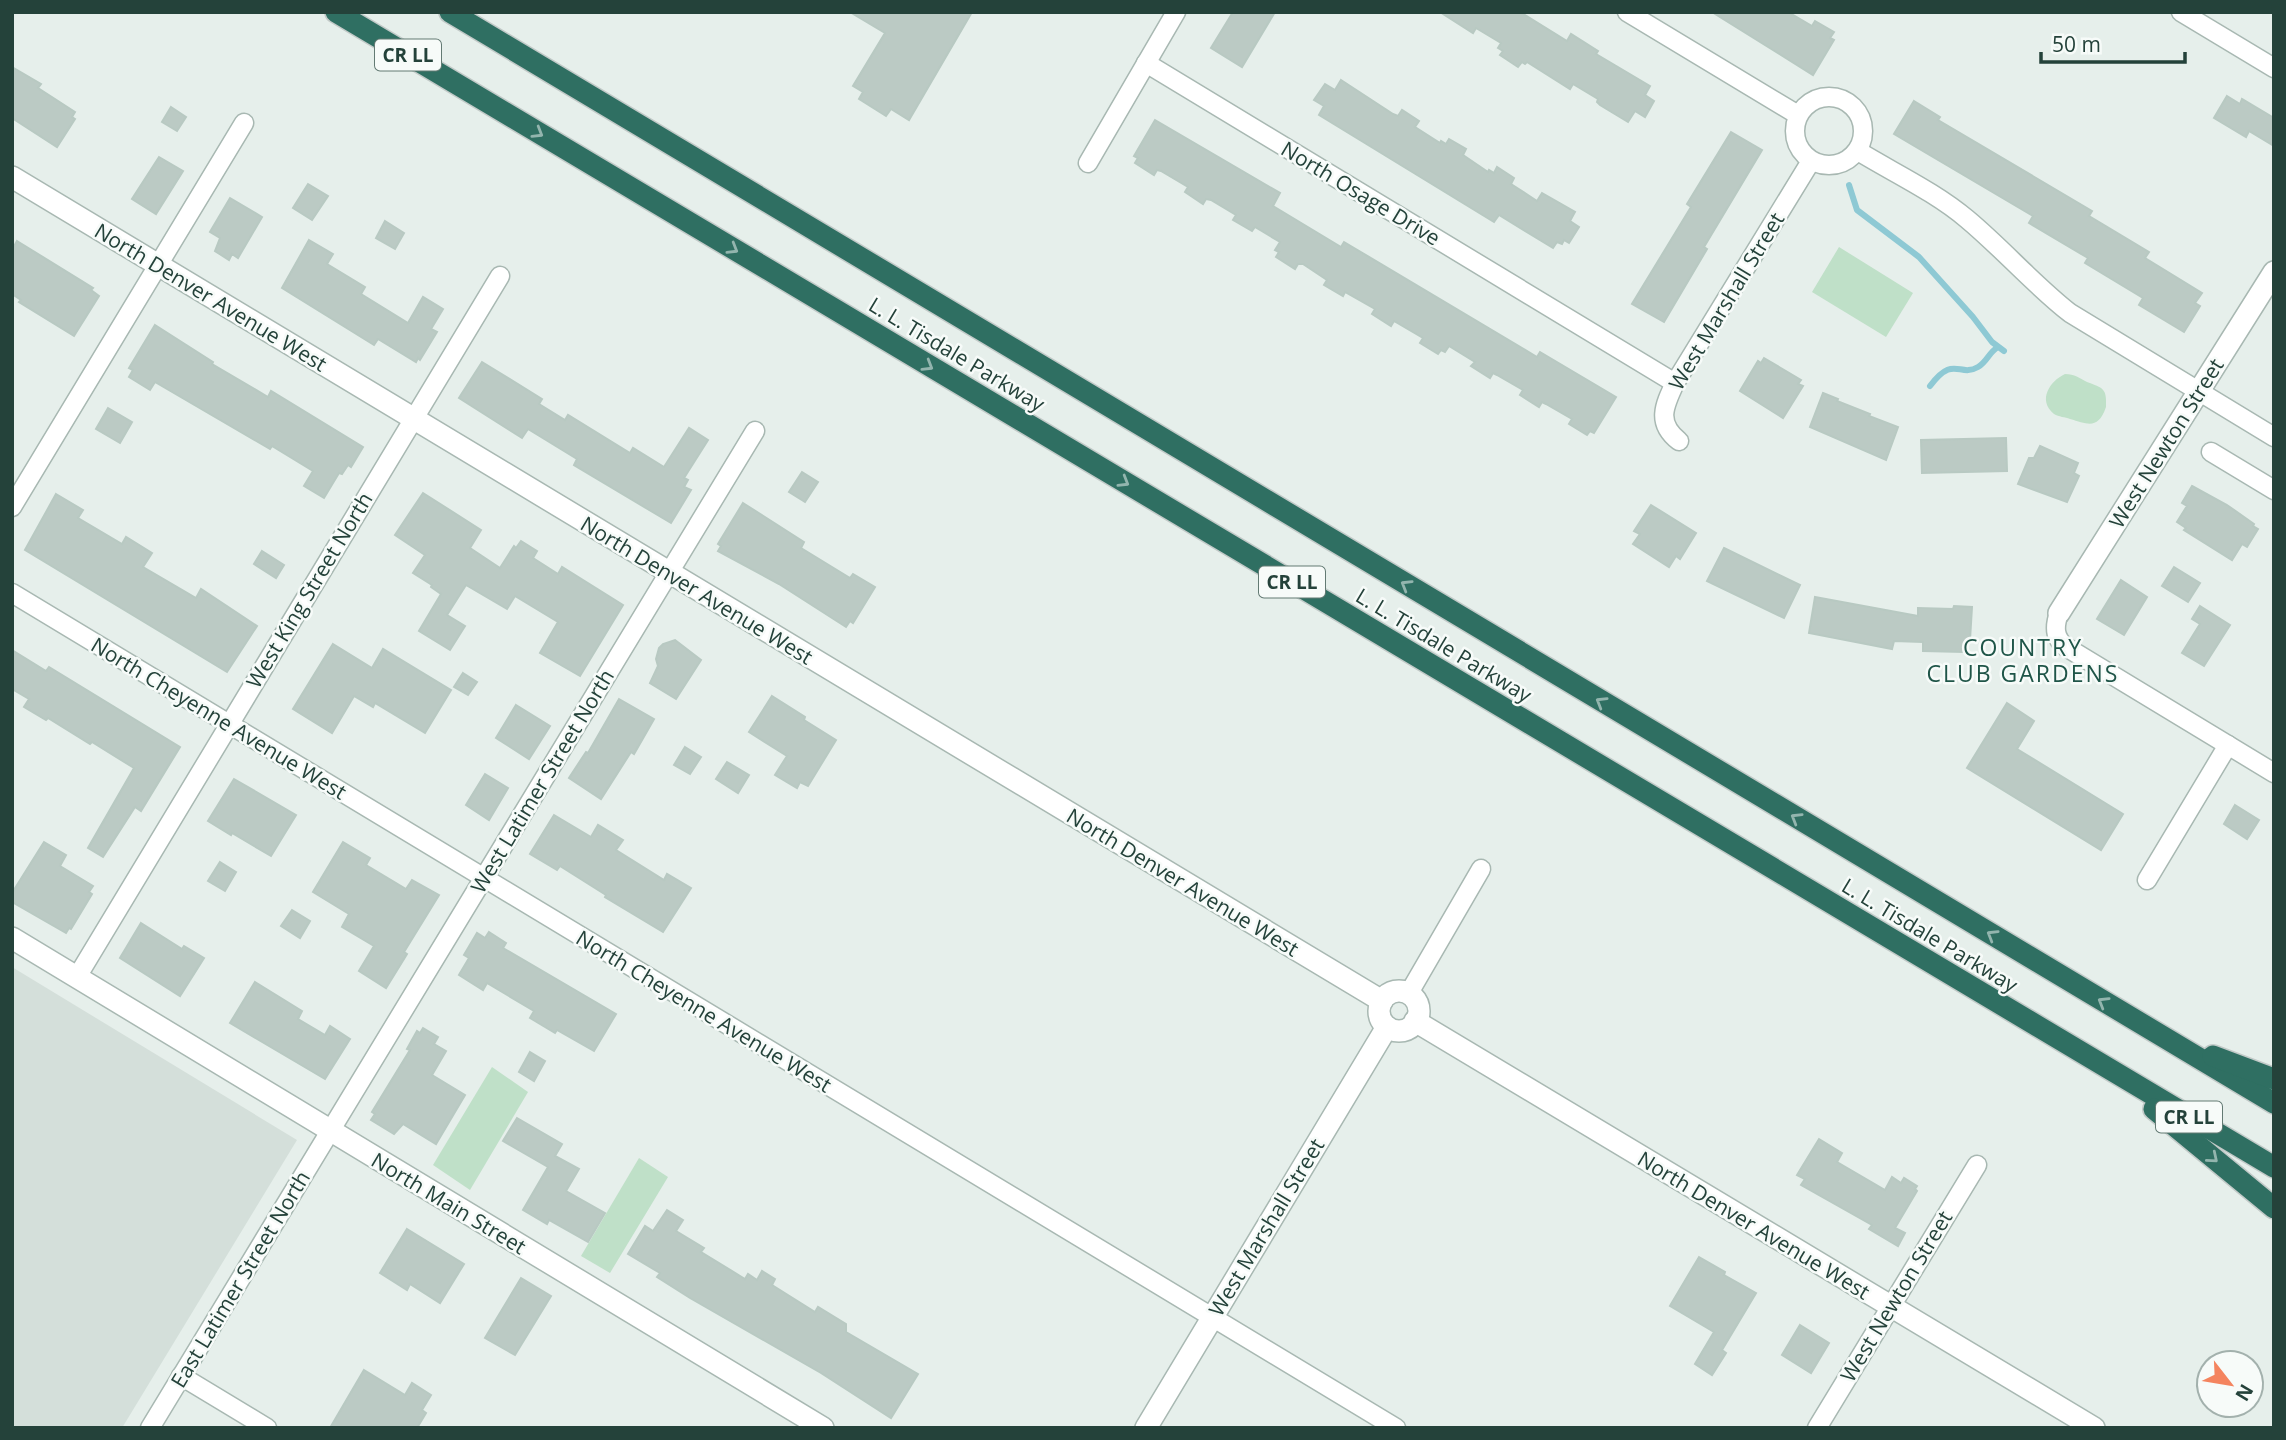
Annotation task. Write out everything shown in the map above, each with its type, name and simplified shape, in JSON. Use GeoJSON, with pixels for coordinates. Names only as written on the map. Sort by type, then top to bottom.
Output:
{"type":"FeatureCollection","features":[{"type":"Feature","properties":{"kind":"highway","name":"L. L. Tisdale Parkway"},"geometry":{"type":"LineString","coordinates":[[336,12],[2274,1167]]}},
{"type":"Feature","properties":{"kind":"highway","name":"L. L. Tisdale Parkway"},"geometry":{"type":"LineString","coordinates":[[450,12],[2274,1103]]}},
{"type":"Feature","properties":{"kind":"highway"},"geometry":{"type":"LineString","coordinates":[[2156,1033],[2274,1079]]}},
{"type":"Feature","properties":{"kind":"highway"},"geometry":{"type":"LineString","coordinates":[[2104,1067],[2274,1208]]}},
{"type":"Feature","properties":{"kind":"street"},"geometry":{"type":"LineString","coordinates":[[1088,163],[1176,12]]}},
{"type":"Feature","properties":{"kind":"street"},"geometry":{"type":"LineString","coordinates":[[1627,12],[1798,115]]}},
{"type":"Feature","properties":{"kind":"street"},"geometry":{"type":"LineString","coordinates":[[2181,12],[2274,68]]}},
{"type":"Feature","properties":{"kind":"street","name":"North Osage Drive"},"geometry":{"type":"LineString","coordinates":[[1146,63],[1675,383]]}},
{"type":"Feature","properties":{"kind":"street"},"geometry":{"type":"LineString","coordinates":[[1833,97],[1846,101],[1855,108],[1861,118],[1863,140],[1858,151],[1849,160],[1836,166],[1823,166],[1811,161],[1799,149],[1794,132],[1798,115],[1807,105],[1819,98],[1833,97]]}},
{"type":"Feature","properties":{"kind":"street"},"geometry":{"type":"LineString","coordinates":[[12,507],[244,123]]}},
{"type":"Feature","properties":{"kind":"street"},"geometry":{"type":"LineString","coordinates":[[1858,151],[1964,216],[1993,240],[2047,295],[2070,313],[2274,437]]}},
{"type":"Feature","properties":{"kind":"street","name":"West Marshall Street"},"geometry":{"type":"LineString","coordinates":[[1679,441],[1668,432],[1664,415],[1665,404],[1675,383],[1811,161]]}},
{"type":"Feature","properties":{"kind":"street","name":"North Denver Avenue West"},"geometry":{"type":"LineString","coordinates":[[12,177],[1382,1001]]}},
{"type":"Feature","properties":{"kind":"street","name":"West Newton Street"},"geometry":{"type":"LineString","coordinates":[[2059,613],[2274,272]]}},
{"type":"Feature","properties":{"kind":"street","name":"West King Street North"},"geometry":{"type":"LineString","coordinates":[[76,977],[500,276]]}},
{"type":"Feature","properties":{"kind":"street","name":"West Latimer Street North"},"geometry":{"type":"LineString","coordinates":[[329,1131],[755,430]]}},
{"type":"Feature","properties":{"kind":"street"},"geometry":{"type":"LineString","coordinates":[[2211,452],[2274,490]]}},
{"type":"Feature","properties":{"kind":"street","name":"North Cheyenne Avenue West"},"geometry":{"type":"LineString","coordinates":[[12,593],[1396,1428]]}},
{"type":"Feature","properties":{"kind":"street"},"geometry":{"type":"LineString","coordinates":[[2059,613],[2055,629],[2062,644],[2274,773]]}},
{"type":"Feature","properties":{"kind":"street"},"geometry":{"type":"LineString","coordinates":[[2147,880],[2228,745]]}},
{"type":"Feature","properties":{"kind":"street"},"geometry":{"type":"LineString","coordinates":[[1409,993],[1481,869]]}},
{"type":"Feature","properties":{"kind":"street","name":"North Main Street"},"geometry":{"type":"LineString","coordinates":[[18,941],[823,1428]]}},
{"type":"Feature","properties":{"kind":"street"},"geometry":{"type":"LineString","coordinates":[[1395,991],[1409,993],[1419,1007],[1416,1021],[1399,1031],[1387,1027],[1379,1015],[1382,1001],[1395,991]]}},
{"type":"Feature","properties":{"kind":"street","name":"North Denver Avenue West"},"geometry":{"type":"LineString","coordinates":[[1416,1021],[2094,1428]]}},
{"type":"Feature","properties":{"kind":"street","name":"West Marshall Street"},"geometry":{"type":"LineString","coordinates":[[1146,1428],[1387,1027]]}},
{"type":"Feature","properties":{"kind":"street","name":"East Latimer Street North"},"geometry":{"type":"LineString","coordinates":[[150,1428],[329,1131]]}},
{"type":"Feature","properties":{"kind":"street","name":"West Newton Street"},"geometry":{"type":"LineString","coordinates":[[1816,1428],[1977,1166]]}},
{"type":"Feature","properties":{"kind":"street"},"geometry":{"type":"LineString","coordinates":[[181,1376],[267,1428]]}},
{"type":"Feature","properties":{"kind":"shaded area"},"geometry":{"type":"Polygon","coordinates":[[[12,967],[297,1140],[122,1428],[12,1428],[12,967]]]}},
{"type":"Feature","properties":{"kind":"green space"},"geometry":{"type":"Polygon","coordinates":[[[1839,247],[1913,293],[1886,337],[1812,292],[1839,247]]]}},
{"type":"Feature","properties":{"kind":"green space"},"geometry":{"type":"Polygon","coordinates":[[[2065,374],[2074,375],[2105,392],[2106,407],[2096,422],[2087,423],[2060,416],[2049,409],[2046,397],[2050,386],[2065,374]]]}},
{"type":"Feature","properties":{"kind":"green space"},"geometry":{"type":"Polygon","coordinates":[[[492,1067],[528,1092],[470,1190],[433,1165],[492,1067]]]}},
{"type":"Feature","properties":{"kind":"green space"},"geometry":{"type":"Polygon","coordinates":[[[639,1158],[668,1177],[610,1273],[581,1256],[639,1158]]]}},
{"type":"Feature","properties":{"kind":"building"},"geometry":{"type":"Polygon","coordinates":[[[850,12],[972,12],[909,120],[891,109],[886,116],[859,99],[863,92],[853,86],[885,33],[850,12]]]}},
{"type":"Feature","properties":{"kind":"building"},"geometry":{"type":"Polygon","coordinates":[[[1233,12],[1275,12],[1242,67],[1211,48],[1233,12]]]}},
{"type":"Feature","properties":{"kind":"building"},"geometry":{"type":"Polygon","coordinates":[[[1440,12],[1520,12],[1567,41],[1571,34],[1598,51],[1596,54],[1650,86],[1645,95],[1654,101],[1645,117],[1635,111],[1628,122],[1573,84],[1570,89],[1527,62],[1522,62],[1518,67],[1500,55],[1503,51],[1498,48],[1501,43],[1476,28],[1473,33],[1440,12]]]}},
{"type":"Feature","properties":{"kind":"building"},"geometry":{"type":"Polygon","coordinates":[[[1712,12],[1788,12],[1812,26],[1815,21],[1834,32],[1830,38],[1834,40],[1813,75],[1712,12]]]}},
{"type":"Feature","properties":{"kind":"building"},"geometry":{"type":"Polygon","coordinates":[[[12,67],[41,84],[38,88],[75,112],[72,117],[75,119],[57,147],[12,118],[12,67]]]}},
{"type":"Feature","properties":{"kind":"building"},"geometry":{"type":"Polygon","coordinates":[[[1341,80],[1393,114],[1398,116],[1402,110],[1419,121],[1415,127],[1440,143],[1441,141],[1446,144],[1449,139],[1466,149],[1463,155],[1488,172],[1489,170],[1494,173],[1497,167],[1514,178],[1511,184],[1537,201],[1542,193],[1575,212],[1570,221],[1579,227],[1569,243],[1564,240],[1562,244],[1557,242],[1553,248],[1499,215],[1494,222],[1319,115],[1324,106],[1314,100],[1325,84],[1335,90],[1341,80]]]}},
{"type":"Feature","properties":{"kind":"building"},"geometry":{"type":"Polygon","coordinates":[[[2227,96],[2240,104],[2242,99],[2274,118],[2274,146],[2249,131],[2246,137],[2214,118],[2227,96]]]}},
{"type":"Feature","properties":{"kind":"building"},"geometry":{"type":"Polygon","coordinates":[[[1914,101],[1940,117],[1938,120],[2092,211],[2089,216],[2149,252],[2145,258],[2202,293],[2195,303],[2200,306],[2184,332],[2139,305],[2143,298],[2085,263],[2088,258],[2029,223],[2033,216],[1894,134],[1914,101]]]}},
{"type":"Feature","properties":{"kind":"building"},"geometry":{"type":"Polygon","coordinates":[[[171,107],[186,117],[177,131],[162,122],[171,107]]]}},
{"type":"Feature","properties":{"kind":"building"},"geometry":{"type":"Polygon","coordinates":[[[1155,120],[1280,193],[1273,206],[1341,247],[1344,242],[1537,357],[1540,352],[1616,397],[1594,433],[1590,431],[1587,435],[1569,424],[1572,419],[1542,402],[1539,407],[1520,395],[1523,390],[1497,375],[1493,373],[1490,378],[1471,366],[1475,362],[1449,346],[1445,352],[1441,350],[1438,354],[1420,343],[1423,338],[1394,321],[1391,326],[1372,314],[1375,309],[1345,292],[1343,296],[1324,285],[1327,280],[1303,264],[1298,264],[1295,269],[1276,257],[1279,252],[1275,250],[1280,242],[1255,227],[1252,231],[1233,220],[1236,215],[1211,200],[1206,199],[1203,204],[1185,192],[1188,187],[1161,171],[1157,170],[1154,175],[1135,163],[1138,158],[1134,156],[1155,120]]]}},
{"type":"Feature","properties":{"kind":"building"},"geometry":{"type":"Polygon","coordinates":[[[1731,132],[1762,150],[1704,247],[1707,249],[1664,322],[1632,304],[1691,207],[1687,204],[1731,132]]]}},
{"type":"Feature","properties":{"kind":"building"},"geometry":{"type":"Polygon","coordinates":[[[159,157],[183,171],[156,214],[132,199],[159,157]]]}},
{"type":"Feature","properties":{"kind":"building"},"geometry":{"type":"Polygon","coordinates":[[[308,184],[328,196],[312,220],[293,208],[308,184]]]}},
{"type":"Feature","properties":{"kind":"building"},"geometry":{"type":"Polygon","coordinates":[[[230,198],[262,217],[238,258],[232,254],[229,260],[215,251],[220,238],[210,232],[230,198]]]}},
{"type":"Feature","properties":{"kind":"building"},"geometry":{"type":"Polygon","coordinates":[[[385,221],[404,233],[395,249],[376,238],[385,221]]]}},
{"type":"Feature","properties":{"kind":"building"},"geometry":{"type":"Polygon","coordinates":[[[309,240],[333,254],[327,264],[365,287],[361,294],[408,323],[423,297],[443,309],[431,329],[437,332],[420,360],[418,358],[416,362],[378,339],[374,345],[282,288],[309,240]]]}},
{"type":"Feature","properties":{"kind":"building"},"geometry":{"type":"Polygon","coordinates":[[[17,241],[93,288],[91,290],[99,296],[74,336],[19,302],[21,300],[12,294],[12,250],[17,241]]]}},
{"type":"Feature","properties":{"kind":"building"},"geometry":{"type":"Polygon","coordinates":[[[155,325],[213,362],[212,364],[268,397],[271,391],[363,447],[351,467],[348,465],[342,474],[339,473],[324,498],[304,486],[313,471],[155,382],[150,390],[129,377],[133,370],[129,368],[155,325]]]}},
{"type":"Feature","properties":{"kind":"building"},"geometry":{"type":"Polygon","coordinates":[[[1764,358],[1801,380],[1798,384],[1803,386],[1783,418],[1740,391],[1758,361],[1761,363],[1764,358]]]}},
{"type":"Feature","properties":{"kind":"building"},"geometry":{"type":"Polygon","coordinates":[[[482,362],[542,399],[539,404],[565,420],[568,415],[630,453],[633,448],[664,467],[689,428],[708,440],[684,478],[688,480],[684,487],[691,490],[671,523],[574,465],[577,459],[528,429],[522,438],[459,398],[482,362]]]}},
{"type":"Feature","properties":{"kind":"building"},"geometry":{"type":"Polygon","coordinates":[[[1823,393],[1898,427],[1886,460],[1810,427],[1823,393]]]}},
{"type":"Feature","properties":{"kind":"building"},"geometry":{"type":"Polygon","coordinates":[[[108,408],[132,422],[120,443],[96,429],[108,408]]]}},
{"type":"Feature","properties":{"kind":"building"},"geometry":{"type":"Polygon","coordinates":[[[2006,438],[2007,471],[1922,473],[1921,440],[2006,438]]]}},
{"type":"Feature","properties":{"kind":"building"},"geometry":{"type":"Polygon","coordinates":[[[2040,446],[2078,463],[2074,473],[2079,476],[2067,502],[2018,484],[2029,458],[2034,458],[2040,446]]]}},
{"type":"Feature","properties":{"kind":"building"},"geometry":{"type":"Polygon","coordinates":[[[802,472],[818,482],[805,502],[789,492],[802,472]]]}},
{"type":"Feature","properties":{"kind":"building"},"geometry":{"type":"Polygon","coordinates":[[[2192,486],[2227,505],[2258,529],[2247,547],[2242,544],[2232,560],[2184,530],[2186,528],[2177,522],[2187,506],[2182,503],[2192,486]]]}},
{"type":"Feature","properties":{"kind":"building"},"geometry":{"type":"Polygon","coordinates":[[[423,493],[481,530],[470,548],[500,568],[514,546],[516,548],[521,541],[537,551],[533,558],[558,574],[562,567],[623,605],[580,676],[540,653],[558,622],[515,596],[507,609],[466,585],[447,615],[465,626],[450,650],[419,631],[441,594],[413,573],[425,555],[395,535],[423,493]]]}},
{"type":"Feature","properties":{"kind":"building"},"geometry":{"type":"Polygon","coordinates":[[[56,494],[83,510],[78,518],[122,544],[126,537],[152,553],[143,567],[196,598],[201,589],[257,626],[227,672],[25,550],[56,494]]]}},
{"type":"Feature","properties":{"kind":"building"},"geometry":{"type":"Polygon","coordinates":[[[743,503],[804,542],[801,548],[850,578],[853,574],[875,587],[853,623],[850,621],[846,627],[779,584],[718,551],[721,546],[718,544],[743,503]]]}},
{"type":"Feature","properties":{"kind":"building"},"geometry":{"type":"Polygon","coordinates":[[[1651,505],[1696,533],[1680,559],[1676,556],[1669,567],[1633,544],[1640,534],[1634,531],[1651,505]]]}},
{"type":"Feature","properties":{"kind":"building"},"geometry":{"type":"Polygon","coordinates":[[[1724,548],[1800,585],[1784,618],[1707,581],[1724,548]]]}},
{"type":"Feature","properties":{"kind":"building"},"geometry":{"type":"Polygon","coordinates":[[[262,551],[284,565],[276,578],[254,564],[262,551]]]}},
{"type":"Feature","properties":{"kind":"building"},"geometry":{"type":"Polygon","coordinates":[[[2174,567],[2200,583],[2188,602],[2162,586],[2174,567]]]}},
{"type":"Feature","properties":{"kind":"building"},"geometry":{"type":"Polygon","coordinates":[[[2121,580],[2147,597],[2124,635],[2097,619],[2121,580]]]}},
{"type":"Feature","properties":{"kind":"building"},"geometry":{"type":"Polygon","coordinates":[[[1815,597],[1918,616],[1918,608],[1972,607],[1970,640],[1965,640],[1964,652],[1923,651],[1923,642],[1894,641],[1892,649],[1809,633],[1815,597]]]}},
{"type":"Feature","properties":{"kind":"building"},"geometry":{"type":"Polygon","coordinates":[[[2200,606],[2230,625],[2204,666],[2182,653],[2200,624],[2192,619],[2200,606]]]}},
{"type":"Feature","properties":{"kind":"building"},"geometry":{"type":"Polygon","coordinates":[[[675,640],[701,660],[676,699],[650,683],[658,666],[656,659],[659,648],[675,640]]]}},
{"type":"Feature","properties":{"kind":"building"},"geometry":{"type":"Polygon","coordinates":[[[333,644],[372,668],[383,649],[451,690],[425,733],[375,703],[373,707],[354,696],[332,733],[293,709],[333,644]]]}},
{"type":"Feature","properties":{"kind":"building"},"geometry":{"type":"Polygon","coordinates":[[[12,650],[46,671],[49,667],[180,747],[141,811],[135,807],[103,857],[88,848],[134,768],[92,742],[90,744],[48,718],[46,720],[24,707],[29,699],[12,689],[12,650]]]}},
{"type":"Feature","properties":{"kind":"building"},"geometry":{"type":"Polygon","coordinates":[[[463,673],[477,682],[468,695],[454,687],[463,673]]]}},
{"type":"Feature","properties":{"kind":"building"},"geometry":{"type":"Polygon","coordinates":[[[772,696],[836,740],[808,786],[800,782],[797,788],[775,775],[787,756],[749,732],[772,696]]]}},
{"type":"Feature","properties":{"kind":"building"},"geometry":{"type":"Polygon","coordinates":[[[619,699],[654,719],[634,754],[631,752],[601,799],[569,778],[586,752],[588,753],[619,699]]]}},
{"type":"Feature","properties":{"kind":"building"},"geometry":{"type":"Polygon","coordinates":[[[2007,703],[2034,721],[2017,749],[2123,814],[2101,850],[1967,768],[2007,703]]]}},
{"type":"Feature","properties":{"kind":"building"},"geometry":{"type":"Polygon","coordinates":[[[516,705],[550,726],[529,759],[496,738],[516,705]]]}},
{"type":"Feature","properties":{"kind":"building"},"geometry":{"type":"Polygon","coordinates":[[[685,747],[701,757],[690,774],[674,765],[685,747]]]}},
{"type":"Feature","properties":{"kind":"building"},"geometry":{"type":"Polygon","coordinates":[[[727,762],[749,775],[738,793],[716,779],[727,762]]]}},
{"type":"Feature","properties":{"kind":"building"},"geometry":{"type":"Polygon","coordinates":[[[485,774],[508,788],[489,820],[466,805],[485,774]]]}},
{"type":"Feature","properties":{"kind":"building"},"geometry":{"type":"Polygon","coordinates":[[[234,779],[296,815],[271,856],[208,821],[234,779]]]}},
{"type":"Feature","properties":{"kind":"building"},"geometry":{"type":"Polygon","coordinates":[[[2235,805],[2259,820],[2247,839],[2224,824],[2235,805]]]}},
{"type":"Feature","properties":{"kind":"building"},"geometry":{"type":"Polygon","coordinates":[[[554,815],[591,837],[598,825],[623,840],[616,850],[664,880],[667,874],[691,888],[663,932],[560,866],[557,870],[530,854],[554,815]]]}},
{"type":"Feature","properties":{"kind":"building"},"geometry":{"type":"Polygon","coordinates":[[[44,842],[66,855],[60,866],[93,886],[89,892],[92,894],[66,933],[12,902],[12,893],[44,842]]]}},
{"type":"Feature","properties":{"kind":"building"},"geometry":{"type":"Polygon","coordinates":[[[343,842],[370,858],[366,865],[406,889],[412,880],[439,895],[404,952],[407,954],[386,988],[359,971],[374,946],[342,927],[349,914],[313,892],[343,842]]]}},
{"type":"Feature","properties":{"kind":"building"},"geometry":{"type":"Polygon","coordinates":[[[220,862],[236,872],[225,891],[208,881],[220,862]]]}},
{"type":"Feature","properties":{"kind":"building"},"geometry":{"type":"Polygon","coordinates":[[[292,910],[310,921],[300,938],[281,926],[292,910]]]}},
{"type":"Feature","properties":{"kind":"building"},"geometry":{"type":"Polygon","coordinates":[[[141,923],[182,949],[184,946],[204,958],[180,996],[120,958],[141,923]]]}},
{"type":"Feature","properties":{"kind":"building"},"geometry":{"type":"Polygon","coordinates":[[[489,932],[506,943],[503,948],[616,1014],[594,1051],[530,1018],[534,1011],[487,983],[483,990],[459,975],[469,958],[464,955],[477,933],[485,938],[489,932]]]}},
{"type":"Feature","properties":{"kind":"building"},"geometry":{"type":"Polygon","coordinates":[[[255,982],[302,1011],[298,1019],[325,1035],[330,1026],[350,1039],[325,1079],[230,1023],[255,982]]]}},
{"type":"Feature","properties":{"kind":"building"},"geometry":{"type":"Polygon","coordinates":[[[423,1028],[438,1037],[434,1044],[446,1051],[432,1075],[465,1095],[436,1144],[403,1124],[394,1134],[371,1120],[375,1114],[372,1112],[410,1050],[407,1049],[417,1031],[420,1033],[423,1028]]]}},
{"type":"Feature","properties":{"kind":"building"},"geometry":{"type":"Polygon","coordinates":[[[530,1052],[545,1061],[534,1081],[519,1072],[530,1052]]]}},
{"type":"Feature","properties":{"kind":"building"},"geometry":{"type":"Polygon","coordinates":[[[517,1118],[562,1144],[555,1156],[579,1169],[566,1191],[605,1213],[588,1242],[549,1220],[547,1224],[523,1210],[548,1167],[503,1141],[517,1118]]]}},
{"type":"Feature","properties":{"kind":"building"},"geometry":{"type":"Polygon","coordinates":[[[1819,1139],[1842,1153],[1837,1162],[1885,1190],[1892,1177],[1901,1183],[1904,1178],[1917,1186],[1917,1191],[1895,1228],[1905,1233],[1898,1246],[1869,1229],[1872,1225],[1801,1185],[1805,1179],[1797,1175],[1819,1139]]]}},
{"type":"Feature","properties":{"kind":"building"},"geometry":{"type":"Polygon","coordinates":[[[667,1210],[683,1220],[676,1231],[704,1248],[701,1252],[745,1279],[748,1274],[757,1280],[762,1271],[775,1279],[772,1285],[815,1312],[818,1307],[846,1324],[846,1332],[918,1374],[891,1418],[821,1373],[690,1298],[657,1277],[660,1273],[628,1254],[645,1226],[653,1231],[667,1210]]]}},
{"type":"Feature","properties":{"kind":"building"},"geometry":{"type":"Polygon","coordinates":[[[407,1229],[464,1264],[440,1303],[410,1284],[407,1290],[380,1273],[407,1229]]]}},
{"type":"Feature","properties":{"kind":"building"},"geometry":{"type":"Polygon","coordinates":[[[1699,1257],[1756,1293],[1722,1350],[1726,1353],[1712,1375],[1695,1364],[1714,1332],[1670,1306],[1699,1257]]]}},
{"type":"Feature","properties":{"kind":"building"},"geometry":{"type":"Polygon","coordinates":[[[521,1278],[551,1296],[515,1355],[485,1338],[521,1278]]]}},
{"type":"Feature","properties":{"kind":"building"},"geometry":{"type":"Polygon","coordinates":[[[1800,1325],[1829,1343],[1811,1373],[1782,1355],[1800,1325]]]}},
{"type":"Feature","properties":{"kind":"building"},"geometry":{"type":"Polygon","coordinates":[[[364,1370],[405,1395],[412,1383],[431,1395],[422,1410],[426,1413],[417,1428],[330,1428],[364,1370]]]}},
{"type":"Feature","properties":{"kind":"waterway"},"geometry":{"type":"LineString","coordinates":[[1849,185],[1857,210],[1919,257],[1992,342],[2004,351]]}},
{"type":"Feature","properties":{"kind":"waterway"},"geometry":{"type":"LineString","coordinates":[[1930,386],[1945,371],[1971,370],[1978,367],[1998,347]]}},
{"type":"Feature","properties":{"kind":"district","name":"COUNTRY CLUB GARDENS"},"geometry":{"type":"Point","coordinates":[2023,660]}}]}
